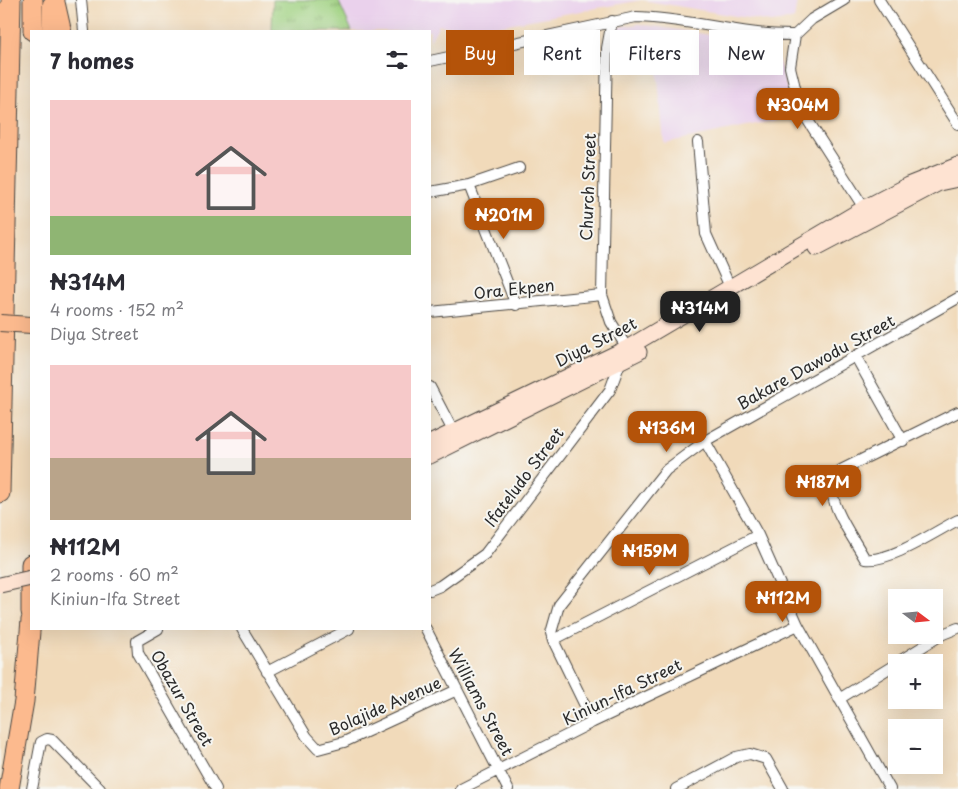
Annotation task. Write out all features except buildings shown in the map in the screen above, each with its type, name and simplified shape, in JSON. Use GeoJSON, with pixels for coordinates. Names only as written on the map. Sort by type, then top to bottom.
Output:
{"type":"FeatureCollection","features":[{"type":"Feature","properties":{"kind":"highway"},"geometry":{"type":"LineString","coordinates":[[0,492],[11,0]]}},
{"type":"Feature","properties":{"kind":"highway"},"geometry":{"type":"LineString","coordinates":[[33,0],[33,30]]}},
{"type":"Feature","properties":{"kind":"highway"},"geometry":{"type":"LineString","coordinates":[[9,789],[24,701],[30,630]]}},
{"type":"Feature","properties":{"kind":"main road"},"geometry":{"type":"LineString","coordinates":[[50,30],[51,0]]}},
{"type":"Feature","properties":{"kind":"main road"},"geometry":{"type":"LineString","coordinates":[[56,0],[63,30]]}},
{"type":"Feature","properties":{"kind":"main road"},"geometry":{"type":"LineString","coordinates":[[0,11],[0,20]]}},
{"type":"Feature","properties":{"kind":"main road","name":"Diya Street"},"geometry":{"type":"LineString","coordinates":[[431,442],[627,348],[864,208],[908,184],[958,164]]}},
{"type":"Feature","properties":{"kind":"main road","name":"Diya Street"},"geometry":{"type":"LineString","coordinates":[[431,456],[620,363],[776,270],[939,183],[958,179]]}},
{"type":"Feature","properties":{"kind":"main road"},"geometry":{"type":"LineString","coordinates":[[0,323],[30,325]]}},
{"type":"Feature","properties":{"kind":"main road"},"geometry":{"type":"LineString","coordinates":[[0,585],[30,578]]}},
{"type":"Feature","properties":{"kind":"street"},"geometry":{"type":"LineString","coordinates":[[81,0],[84,30]]}},
{"type":"Feature","properties":{"kind":"street"},"geometry":{"type":"LineString","coordinates":[[844,0],[812,20],[795,35],[790,67],[800,108],[864,208]]}},
{"type":"Feature","properties":{"kind":"street"},"geometry":{"type":"LineString","coordinates":[[879,0],[958,124]]}},
{"type":"Feature","properties":{"kind":"street"},"geometry":{"type":"LineString","coordinates":[[431,61],[636,17],[658,17],[774,35],[795,35]]}},
{"type":"Feature","properties":{"kind":"street","name":"Church Street"},"geometry":{"type":"LineString","coordinates":[[612,21],[607,48],[602,295],[612,322],[627,348]]}},
{"type":"Feature","properties":{"kind":"street"},"geometry":{"type":"LineString","coordinates":[[698,142],[706,234],[730,287]]}},
{"type":"Feature","properties":{"kind":"street"},"geometry":{"type":"LineString","coordinates":[[431,192],[469,185],[519,168]]}},
{"type":"Feature","properties":{"kind":"street"},"geometry":{"type":"LineString","coordinates":[[469,185],[516,305]]}},
{"type":"Feature","properties":{"kind":"street","name":"Ora Ekpen"},"geometry":{"type":"LineString","coordinates":[[431,312],[602,295]]}},
{"type":"Feature","properties":{"kind":"street","name":"Bakare Dawodu Street"},"geometry":{"type":"LineString","coordinates":[[593,722],[553,640],[551,633],[555,613],[574,585],[666,470],[705,440],[958,298]]}},
{"type":"Feature","properties":{"kind":"street"},"geometry":{"type":"LineString","coordinates":[[856,356],[903,441]]}},
{"type":"Feature","properties":{"kind":"street","name":"Ifateludo Street"},"geometry":{"type":"LineString","coordinates":[[431,590],[440,586],[485,554],[610,390],[620,363]]}},
{"type":"Feature","properties":{"kind":"street"},"geometry":{"type":"LineString","coordinates":[[431,389],[453,431]]}},
{"type":"Feature","properties":{"kind":"street"},"geometry":{"type":"LineString","coordinates":[[958,412],[903,441],[840,470],[831,478],[831,490],[837,510],[865,559],[873,560],[890,555],[958,520]]}},
{"type":"Feature","properties":{"kind":"street"},"geometry":{"type":"LineString","coordinates":[[705,440],[758,535],[798,624],[890,789]]}},
{"type":"Feature","properties":{"kind":"street"},"geometry":{"type":"LineString","coordinates":[[553,640],[758,535]]}},
{"type":"Feature","properties":{"kind":"street","name":"Kiniun-Ifa Street"},"geometry":{"type":"LineString","coordinates":[[461,789],[593,722],[798,624]]}},
{"type":"Feature","properties":{"kind":"street"},"geometry":{"type":"LineString","coordinates":[[911,654],[943,634],[958,628]]}},
{"type":"Feature","properties":{"kind":"street","name":"Obazur Street"},"geometry":{"type":"LineString","coordinates":[[156,630],[137,641],[138,653],[216,789]]}},
{"type":"Feature","properties":{"kind":"street","name":"Bolajide Avenue"},"geometry":{"type":"LineString","coordinates":[[243,630],[306,737],[318,749],[344,742],[457,690]]}},
{"type":"Feature","properties":{"kind":"street"},"geometry":{"type":"LineString","coordinates":[[267,672],[347,630]]}},
{"type":"Feature","properties":{"kind":"street","name":"Williams Street"},"geometry":{"type":"LineString","coordinates":[[427,630],[508,789]]}},
{"type":"Feature","properties":{"kind":"street"},"geometry":{"type":"LineString","coordinates":[[839,699],[888,669]]}},
{"type":"Feature","properties":{"kind":"street"},"geometry":{"type":"LineString","coordinates":[[32,789],[41,742],[46,739],[52,740],[100,789]]}},
{"type":"Feature","properties":{"kind":"street"},"geometry":{"type":"LineString","coordinates":[[678,789],[736,757],[750,754],[766,759],[783,789]]}},
{"type":"Feature","properties":{"kind":"shaded area"},"geometry":{"type":"Polygon","coordinates":[[[338,0],[642,0],[475,30],[439,25],[431,39],[431,30],[352,30],[338,0]]]}},
{"type":"Feature","properties":{"kind":"shaded area"},"geometry":{"type":"Polygon","coordinates":[[[642,0],[797,0],[794,19],[771,22],[642,0]]]}},
{"type":"Feature","properties":{"kind":"shaded area"},"geometry":{"type":"Polygon","coordinates":[[[639,24],[678,30],[613,30],[613,28],[639,24]]]}},
{"type":"Feature","properties":{"kind":"shaded area"},"geometry":{"type":"Polygon","coordinates":[[[699,33],[709,35],[709,75],[783,75],[795,116],[664,143],[658,75],[699,75],[699,33]]]}},
{"type":"Feature","properties":{"kind":"green space"},"geometry":{"type":"Polygon","coordinates":[[[273,0],[338,0],[352,30],[272,30],[273,0]]]}}]}
